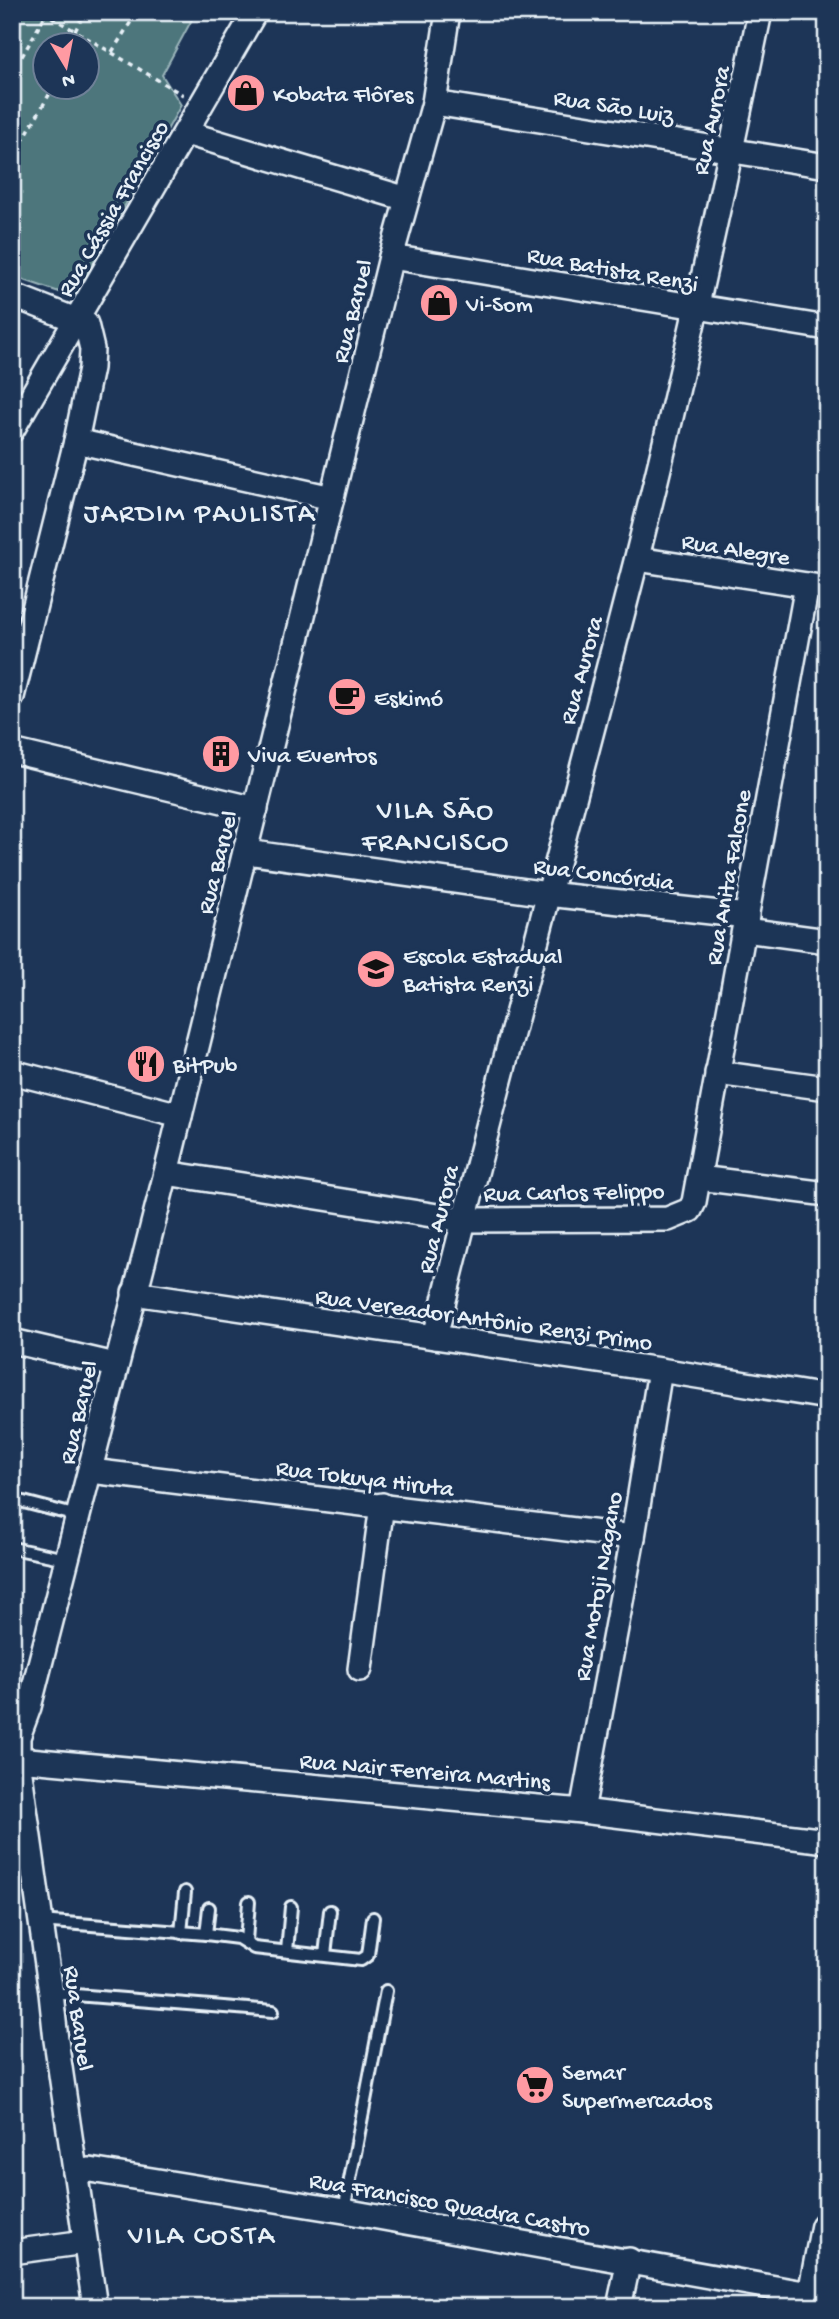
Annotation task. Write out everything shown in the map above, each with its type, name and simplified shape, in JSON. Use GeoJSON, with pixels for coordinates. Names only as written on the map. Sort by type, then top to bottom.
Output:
{"type":"FeatureCollection","features":[{"type":"Feature","properties":{"kind":"main road"},"geometry":{"type":"LineString","coordinates":[[813,2301],[827,2228]]}},
{"type":"Feature","properties":{"kind":"street","name":"Rua Cássia Francisco"},"geometry":{"type":"LineString","coordinates":[[12,430],[255,12]]}},
{"type":"Feature","properties":{"kind":"street","name":"Rua Baruel"},"geometry":{"type":"LineString","coordinates":[[95,2307],[16,1744],[29,1707],[91,1471],[115,1365],[246,852],[391,257],[434,103],[448,12]]}},
{"type":"Feature","properties":{"kind":"street","name":"Rua Aurora"},"geometry":{"type":"LineString","coordinates":[[435,1337],[463,1220],[637,559],[732,151],[760,12]]}},
{"type":"Feature","properties":{"kind":"street","name":"Rua São Luiz"},"geometry":{"type":"LineString","coordinates":[[434,103],[827,166]]}},
{"type":"Feature","properties":{"kind":"street"},"geometry":{"type":"LineString","coordinates":[[186,133],[407,199]]}},
{"type":"Feature","properties":{"kind":"street","name":"Rua Batista Renzi"},"geometry":{"type":"LineString","coordinates":[[391,257],[696,309],[827,328]]}},
{"type":"Feature","properties":{"kind":"street"},"geometry":{"type":"LineString","coordinates":[[12,295],[86,324],[92,349],[91,368],[76,441],[12,697]]}},
{"type":"Feature","properties":{"kind":"street"},"geometry":{"type":"LineString","coordinates":[[76,441],[331,498]]}},
{"type":"Feature","properties":{"kind":"street","name":"Rua Alegre"},"geometry":{"type":"LineString","coordinates":[[637,559],[817,587]]}},
{"type":"Feature","properties":{"kind":"street","name":"Rua Anita Falcone"},"geometry":{"type":"LineString","coordinates":[[699,1178],[746,923],[817,587]]}},
{"type":"Feature","properties":{"kind":"street"},"geometry":{"type":"LineString","coordinates":[[12,751],[256,809]]}},
{"type":"Feature","properties":{"kind":"street","name":"Rua Concórdia"},"geometry":{"type":"LineString","coordinates":[[246,852],[746,923],[827,941]]}},
{"type":"Feature","properties":{"kind":"street"},"geometry":{"type":"LineString","coordinates":[[12,1072],[180,1115]]}},
{"type":"Feature","properties":{"kind":"street"},"geometry":{"type":"LineString","coordinates":[[718,1073],[827,1088]]}},
{"type":"Feature","properties":{"kind":"street"},"geometry":{"type":"LineString","coordinates":[[166,1173],[463,1220]]}},
{"type":"Feature","properties":{"kind":"street","name":"Rua Carlos Felippo"},"geometry":{"type":"LineString","coordinates":[[463,1220],[668,1219],[690,1210],[699,1178],[827,1194]]}},
{"type":"Feature","properties":{"kind":"street","name":"Rua Vereador Antônio Renzi Primo"},"geometry":{"type":"LineString","coordinates":[[134,1293],[660,1370],[827,1398]]}},
{"type":"Feature","properties":{"kind":"street"},"geometry":{"type":"LineString","coordinates":[[12,1341],[115,1365]]}},
{"type":"Feature","properties":{"kind":"street","name":"Rua Motoji Nagano"},"geometry":{"type":"LineString","coordinates":[[582,1811],[633,1536],[660,1370]]}},
{"type":"Feature","properties":{"kind":"street","name":"Rua Tokuya Hiruta"},"geometry":{"type":"LineString","coordinates":[[91,1471],[633,1536]]}},
{"type":"Feature","properties":{"kind":"street"},"geometry":{"type":"LineString","coordinates":[[360,1669],[382,1505]]}},
{"type":"Feature","properties":{"kind":"street","name":"Rua Nair Ferreira Martins"},"geometry":{"type":"LineString","coordinates":[[16,1744],[827,1841]]}},
{"type":"Feature","properties":{"kind":"street","name":"Rua Francisco Quadra Castro"},"geometry":{"type":"LineString","coordinates":[[75,2172],[90,2170],[629,2260],[813,2301]]}},
{"type":"Feature","properties":{"kind":"street"},"geometry":{"type":"LineString","coordinates":[[12,2252],[85,2242]]}},
{"type":"Feature","properties":{"kind":"street"},"geometry":{"type":"LineString","coordinates":[[619,2307],[629,2260]]}},
{"type":"Feature","properties":{"kind":"lane"},"geometry":{"type":"LineString","coordinates":[[12,1500],[78,1516]]}},
{"type":"Feature","properties":{"kind":"lane"},"geometry":{"type":"LineString","coordinates":[[12,1548],[66,1559]]}},
{"type":"Feature","properties":{"kind":"lane"},"geometry":{"type":"LineString","coordinates":[[181,1933],[185,1892]]}},
{"type":"Feature","properties":{"kind":"lane"},"geometry":{"type":"LineString","coordinates":[[246,1941],[249,1902]]}},
{"type":"Feature","properties":{"kind":"lane"},"geometry":{"type":"LineString","coordinates":[[287,1951],[291,1907]]}},
{"type":"Feature","properties":{"kind":"lane"},"geometry":{"type":"LineString","coordinates":[[206,1934],[209,1908]]}},
{"type":"Feature","properties":{"kind":"lane"},"geometry":{"type":"LineString","coordinates":[[325,1955],[330,1912]]}},
{"type":"Feature","properties":{"kind":"lane"},"geometry":{"type":"LineString","coordinates":[[40,1921],[206,1934],[246,1941],[254,1948],[366,1959],[373,1918]]}},
{"type":"Feature","properties":{"kind":"lane"},"geometry":{"type":"LineString","coordinates":[[344,2211],[386,1991]]}},
{"type":"Feature","properties":{"kind":"lane"},"geometry":{"type":"LineString","coordinates":[[51,1993],[273,2011]]}},
{"type":"Feature","properties":{"kind":"path"},"geometry":{"type":"LineString","coordinates":[[12,74],[45,13],[75,31],[85,12]]}},
{"type":"Feature","properties":{"kind":"path"},"geometry":{"type":"LineString","coordinates":[[112,53],[137,12]]}},
{"type":"Feature","properties":{"kind":"path"},"geometry":{"type":"LineString","coordinates":[[102,47],[201,106]]}},
{"type":"Feature","properties":{"kind":"path"},"geometry":{"type":"LineString","coordinates":[[12,159],[45,102]]}},
{"type":"Feature","properties":{"kind":"green space"},"geometry":{"type":"Polygon","coordinates":[[[12,12],[196,12],[162,75],[181,105],[74,297],[12,276],[12,12]]]}},
{"type":"Feature","properties":{"kind":"place","name":"Kobata Flôres"},"geometry":{"type":"Point","coordinates":[246,93]}},
{"type":"Feature","properties":{"kind":"place","name":"Vi-Som"},"geometry":{"type":"Point","coordinates":[439,303]}},
{"type":"Feature","properties":{"kind":"place","name":"Eskimó"},"geometry":{"type":"Point","coordinates":[347,697]}},
{"type":"Feature","properties":{"kind":"place","name":"Viva Eventos"},"geometry":{"type":"Point","coordinates":[221,754]}},
{"type":"Feature","properties":{"kind":"place","name":"Escola Estadual Batista Renzi"},"geometry":{"type":"Point","coordinates":[376,969]}},
{"type":"Feature","properties":{"kind":"place","name":"BitPub"},"geometry":{"type":"Point","coordinates":[146,1064]}},
{"type":"Feature","properties":{"kind":"place","name":"Semar Supermercados"},"geometry":{"type":"Point","coordinates":[535,2085]}},
{"type":"Feature","properties":{"kind":"district","name":"JARDIM PAULISTA"},"geometry":{"type":"Point","coordinates":[200,511]}},
{"type":"Feature","properties":{"kind":"district","name":"VILA SÃO FRANCISCO"},"geometry":{"type":"Point","coordinates":[436,824]}},
{"type":"Feature","properties":{"kind":"district","name":"VILA COSTA"},"geometry":{"type":"Point","coordinates":[202,2233]}}]}
